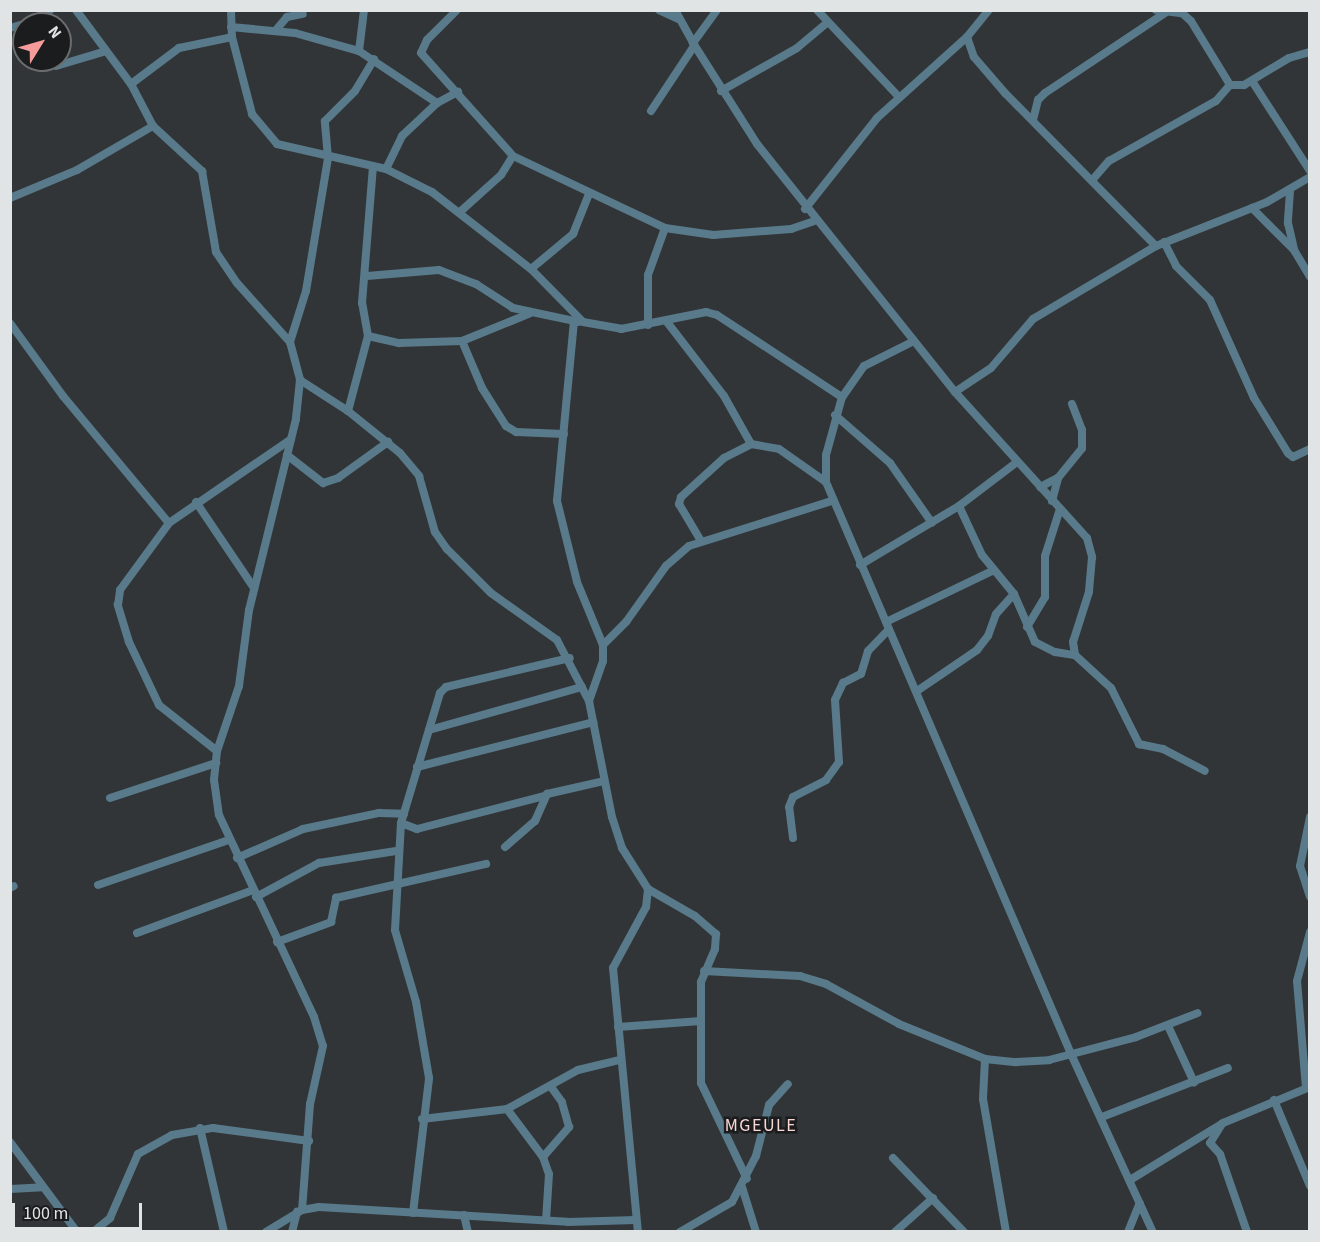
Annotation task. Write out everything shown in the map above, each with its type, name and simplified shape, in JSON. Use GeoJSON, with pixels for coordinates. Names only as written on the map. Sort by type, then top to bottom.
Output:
{"type":"FeatureCollection","features":[{"type":"Feature","properties":{"kind":"street"},"geometry":{"type":"LineString","coordinates":[[76,10],[131,84],[153,126],[204,173],[216,252],[244,292],[290,342],[300,380],[291,439],[254,588],[239,686],[217,751],[216,763],[219,814],[237,858],[315,1017],[323,1046],[310,1104],[309,1142],[300,1211],[292,1232]]}},
{"type":"Feature","properties":{"kind":"street"},"geometry":{"type":"LineString","coordinates":[[231,10],[232,37],[252,114],[262,130],[292,151],[386,169],[461,211],[531,269],[583,322]]}},
{"type":"Feature","properties":{"kind":"street"},"geometry":{"type":"LineString","coordinates":[[359,51],[364,10]]}},
{"type":"Feature","properties":{"kind":"street"},"geometry":{"type":"LineString","coordinates":[[457,10],[420,52],[513,156],[589,194],[665,228],[712,234],[791,229],[814,220]]}},
{"type":"Feature","properties":{"kind":"street"},"geometry":{"type":"LineString","coordinates":[[659,10],[677,15],[721,91],[814,220],[955,392],[1087,538],[1092,557],[1086,612],[1073,642],[1075,655]]}},
{"type":"Feature","properties":{"kind":"street"},"geometry":{"type":"LineString","coordinates":[[651,111],[717,10]]}},
{"type":"Feature","properties":{"kind":"street"},"geometry":{"type":"LineString","coordinates":[[817,10],[898,96]]}},
{"type":"Feature","properties":{"kind":"street"},"geometry":{"type":"LineString","coordinates":[[806,209],[835,167],[898,96],[967,37],[989,10]]}},
{"type":"Feature","properties":{"kind":"street"},"geometry":{"type":"LineString","coordinates":[[1156,10],[1166,13],[1186,12],[1230,86]]}},
{"type":"Feature","properties":{"kind":"street"},"geometry":{"type":"LineString","coordinates":[[1033,120],[1038,100],[1045,93],[1166,13]]}},
{"type":"Feature","properties":{"kind":"street"},"geometry":{"type":"LineString","coordinates":[[276,30],[287,17],[303,14]]}},
{"type":"Feature","properties":{"kind":"street"},"geometry":{"type":"LineString","coordinates":[[721,91],[797,48],[828,22]]}},
{"type":"Feature","properties":{"kind":"street"},"geometry":{"type":"LineString","coordinates":[[231,27],[276,30],[359,51],[374,59],[437,104]]}},
{"type":"Feature","properties":{"kind":"street"},"geometry":{"type":"LineString","coordinates":[[131,84],[179,48],[232,37]]}},
{"type":"Feature","properties":{"kind":"street"},"geometry":{"type":"LineString","coordinates":[[967,37],[974,57]]}},
{"type":"Feature","properties":{"kind":"street"},"geometry":{"type":"LineString","coordinates":[[955,48],[974,57],[1033,120],[1094,178],[1156,246]]}},
{"type":"Feature","properties":{"kind":"street"},"geometry":{"type":"LineString","coordinates":[[72,61],[106,51]]}},
{"type":"Feature","properties":{"kind":"street"},"geometry":{"type":"LineString","coordinates":[[1094,178],[1109,161],[1216,101],[1230,86],[1252,81],[1288,58],[1310,52]]}},
{"type":"Feature","properties":{"kind":"street"},"geometry":{"type":"LineString","coordinates":[[290,342],[306,291],[328,158],[325,121],[356,91],[374,59]]}},
{"type":"Feature","properties":{"kind":"street"},"geometry":{"type":"LineString","coordinates":[[1252,81],[1310,171]]}},
{"type":"Feature","properties":{"kind":"street"},"geometry":{"type":"LineString","coordinates":[[386,169],[399,140],[437,104],[458,92]]}},
{"type":"Feature","properties":{"kind":"street"},"geometry":{"type":"LineString","coordinates":[[10,198],[77,170],[153,126]]}},
{"type":"Feature","properties":{"kind":"street"},"geometry":{"type":"LineString","coordinates":[[461,211],[501,175],[513,156]]}},
{"type":"Feature","properties":{"kind":"street"},"geometry":{"type":"LineString","coordinates":[[348,411],[368,336],[362,303],[367,276],[373,166]]}},
{"type":"Feature","properties":{"kind":"street"},"geometry":{"type":"LineString","coordinates":[[955,392],[991,368],[1018,331],[1033,319],[1156,246],[1290,191],[1310,177]]}},
{"type":"Feature","properties":{"kind":"street"},"geometry":{"type":"LineString","coordinates":[[1290,191],[1288,223],[1294,250]]}},
{"type":"Feature","properties":{"kind":"street"},"geometry":{"type":"LineString","coordinates":[[531,269],[573,234],[589,194]]}},
{"type":"Feature","properties":{"kind":"street"},"geometry":{"type":"LineString","coordinates":[[1252,208],[1294,250],[1310,277]]}},
{"type":"Feature","properties":{"kind":"street"},"geometry":{"type":"LineString","coordinates":[[648,325],[648,275],[665,228]]}},
{"type":"Feature","properties":{"kind":"street"},"geometry":{"type":"LineString","coordinates":[[1164,242],[1176,266],[1210,300],[1245,379],[1288,453],[1293,457],[1310,449]]}},
{"type":"Feature","properties":{"kind":"street"},"geometry":{"type":"LineString","coordinates":[[367,276],[439,270],[531,313],[611,329],[667,322],[692,314],[717,315],[842,397]]}},
{"type":"Feature","properties":{"kind":"street"},"geometry":{"type":"LineString","coordinates":[[368,336],[399,343],[462,341],[531,313]]}},
{"type":"Feature","properties":{"kind":"street"},"geometry":{"type":"LineString","coordinates":[[574,321],[557,501],[560,528],[603,645],[603,661],[589,701]]}},
{"type":"Feature","properties":{"kind":"street"},"geometry":{"type":"LineString","coordinates":[[667,322],[724,396],[751,444]]}},
{"type":"Feature","properties":{"kind":"street"},"geometry":{"type":"LineString","coordinates":[[10,323],[63,396],[169,523]]}},
{"type":"Feature","properties":{"kind":"street"},"geometry":{"type":"LineString","coordinates":[[462,341],[482,388],[506,426],[516,432],[564,434]]}},
{"type":"Feature","properties":{"kind":"street"},"geometry":{"type":"LineString","coordinates":[[914,341],[864,366],[842,397],[835,415],[826,455],[826,482],[832,501],[917,691],[1071,1054],[1153,1232]]}},
{"type":"Feature","properties":{"kind":"street"},"geometry":{"type":"LineString","coordinates":[[300,380],[348,411],[388,442],[419,477],[435,532],[447,549],[491,593],[544,627],[570,658],[589,701],[604,781],[622,848],[648,889],[695,915],[716,934],[716,950],[704,971],[699,1065],[705,1097],[747,1179]]}},
{"type":"Feature","properties":{"kind":"street"},"geometry":{"type":"LineString","coordinates":[[1052,501],[1058,478],[1082,448],[1082,430],[1072,404]]}},
{"type":"Feature","properties":{"kind":"street"},"geometry":{"type":"LineString","coordinates":[[835,415],[890,463],[932,523]]}},
{"type":"Feature","properties":{"kind":"street"},"geometry":{"type":"LineString","coordinates":[[217,751],[159,705],[141,674],[118,605],[126,577],[169,523],[196,502],[291,439]]}},
{"type":"Feature","properties":{"kind":"street"},"geometry":{"type":"LineString","coordinates":[[287,455],[323,483],[338,478],[388,442]]}},
{"type":"Feature","properties":{"kind":"street"},"geometry":{"type":"LineString","coordinates":[[701,542],[679,504],[681,497],[724,458],[751,444],[779,449],[826,482]]}},
{"type":"Feature","properties":{"kind":"street"},"geometry":{"type":"LineString","coordinates":[[860,565],[959,506],[1017,462]]}},
{"type":"Feature","properties":{"kind":"street"},"geometry":{"type":"LineString","coordinates":[[1040,487],[1058,478]]}},
{"type":"Feature","properties":{"kind":"street"},"geometry":{"type":"LineString","coordinates":[[603,645],[626,622],[666,566],[701,542],[832,501]]}},
{"type":"Feature","properties":{"kind":"street"},"geometry":{"type":"LineString","coordinates":[[196,502],[254,588]]}},
{"type":"Feature","properties":{"kind":"street"},"geometry":{"type":"LineString","coordinates":[[959,506],[992,572],[1014,594],[1027,627],[1042,647],[1075,655],[1111,688],[1138,744],[1163,749],[1204,771]]}},
{"type":"Feature","properties":{"kind":"street"},"geometry":{"type":"LineString","coordinates":[[1027,627],[1046,597],[1045,556],[1060,509]]}},
{"type":"Feature","properties":{"kind":"street"},"geometry":{"type":"LineString","coordinates":[[793,838],[789,807],[793,797],[826,780],[839,762],[835,700],[843,683],[861,674],[868,651],[888,626],[992,572]]}},
{"type":"Feature","properties":{"kind":"street"},"geometry":{"type":"LineString","coordinates":[[917,691],[977,650],[988,636],[996,614],[1014,594]]}},
{"type":"Feature","properties":{"kind":"street"},"geometry":{"type":"LineString","coordinates":[[413,1213],[428,1064],[395,930],[396,851],[401,823],[429,730],[446,687],[570,658]]}},
{"type":"Feature","properties":{"kind":"street"},"geometry":{"type":"LineString","coordinates":[[429,730],[582,687]]}},
{"type":"Feature","properties":{"kind":"street"},"geometry":{"type":"LineString","coordinates":[[417,767],[593,722]]}},
{"type":"Feature","properties":{"kind":"street"},"geometry":{"type":"LineString","coordinates":[[110,798],[216,763]]}},
{"type":"Feature","properties":{"kind":"street"},"geometry":{"type":"LineString","coordinates":[[401,823],[417,829],[604,781]]}},
{"type":"Feature","properties":{"kind":"street"},"geometry":{"type":"LineString","coordinates":[[505,847],[535,821],[545,796]]}},
{"type":"Feature","properties":{"kind":"street"},"geometry":{"type":"LineString","coordinates":[[237,858],[303,829],[379,813],[404,814]]}},
{"type":"Feature","properties":{"kind":"street"},"geometry":{"type":"LineString","coordinates":[[1310,817],[1300,866],[1310,896]]}},
{"type":"Feature","properties":{"kind":"street"},"geometry":{"type":"LineString","coordinates":[[98,885],[230,840]]}},
{"type":"Feature","properties":{"kind":"street"},"geometry":{"type":"LineString","coordinates":[[137,933],[255,893],[319,863],[396,851]]}},
{"type":"Feature","properties":{"kind":"street"},"geometry":{"type":"LineString","coordinates":[[277,942],[331,922],[336,898],[486,864]]}},
{"type":"Feature","properties":{"kind":"street"},"geometry":{"type":"LineString","coordinates":[[638,1232],[634,1163],[619,1060],[613,968],[646,907],[648,889]]}},
{"type":"Feature","properties":{"kind":"street"},"geometry":{"type":"LineString","coordinates":[[1130,1180],[1223,1123],[1274,1100],[1308,1088],[1297,981],[1310,932]]}},
{"type":"Feature","properties":{"kind":"street"},"geometry":{"type":"LineString","coordinates":[[704,971],[800,976],[826,984],[899,1024],[985,1059],[1049,1060],[1169,1028],[1198,1013]]}},
{"type":"Feature","properties":{"kind":"street"},"geometry":{"type":"LineString","coordinates":[[618,1027],[700,1021]]}},
{"type":"Feature","properties":{"kind":"street"},"geometry":{"type":"LineString","coordinates":[[1169,1028],[1194,1082]]}},
{"type":"Feature","properties":{"kind":"street"},"geometry":{"type":"LineString","coordinates":[[985,1059],[983,1099],[1006,1232]]}},
{"type":"Feature","properties":{"kind":"street"},"geometry":{"type":"LineString","coordinates":[[422,1119],[507,1109],[551,1087],[578,1070],[619,1060]]}},
{"type":"Feature","properties":{"kind":"street"},"geometry":{"type":"LineString","coordinates":[[1102,1117],[1228,1068]]}},
{"type":"Feature","properties":{"kind":"street"},"geometry":{"type":"LineString","coordinates":[[680,1232],[732,1202],[747,1179],[762,1122],[788,1084]]}},
{"type":"Feature","properties":{"kind":"street"},"geometry":{"type":"LineString","coordinates":[[543,1157],[569,1126],[562,1102],[551,1087]]}},
{"type":"Feature","properties":{"kind":"street"},"geometry":{"type":"LineString","coordinates":[[1274,1100],[1310,1186]]}},
{"type":"Feature","properties":{"kind":"street"},"geometry":{"type":"LineString","coordinates":[[507,1109],[543,1157],[549,1174],[546,1220]]}},
{"type":"Feature","properties":{"kind":"street"},"geometry":{"type":"LineString","coordinates":[[1223,1123],[1210,1143],[1220,1154],[1247,1232]]}},
{"type":"Feature","properties":{"kind":"street"},"geometry":{"type":"LineString","coordinates":[[93,1232],[110,1218],[144,1148],[200,1128],[309,1142]]}},
{"type":"Feature","properties":{"kind":"street"},"geometry":{"type":"LineString","coordinates":[[200,1128],[224,1232]]}},
{"type":"Feature","properties":{"kind":"street"},"geometry":{"type":"LineString","coordinates":[[10,1142],[77,1232]]}},
{"type":"Feature","properties":{"kind":"street"},"geometry":{"type":"LineString","coordinates":[[893,1158],[933,1197],[964,1232]]}},
{"type":"Feature","properties":{"kind":"street"},"geometry":{"type":"LineString","coordinates":[[10,1189],[43,1187]]}},
{"type":"Feature","properties":{"kind":"street"},"geometry":{"type":"LineString","coordinates":[[742,1187],[756,1232]]}},
{"type":"Feature","properties":{"kind":"street"},"geometry":{"type":"LineString","coordinates":[[895,1232],[933,1197]]}},
{"type":"Feature","properties":{"kind":"street"},"geometry":{"type":"LineString","coordinates":[[1128,1232],[1140,1203]]}},
{"type":"Feature","properties":{"kind":"street"},"geometry":{"type":"LineString","coordinates":[[266,1232],[300,1211],[413,1213],[582,1221],[636,1220]]}},
{"type":"Feature","properties":{"kind":"street"},"geometry":{"type":"LineString","coordinates":[[464,1215],[468,1232]]}},
{"type":"Feature","properties":{"kind":"street"},"geometry":{"type":"LineString","coordinates":[[580,1232],[582,1221]]}},
{"type":"Feature","properties":{"kind":"district","name":"MGEULE"},"geometry":{"type":"Point","coordinates":[761,1126]}}]}
